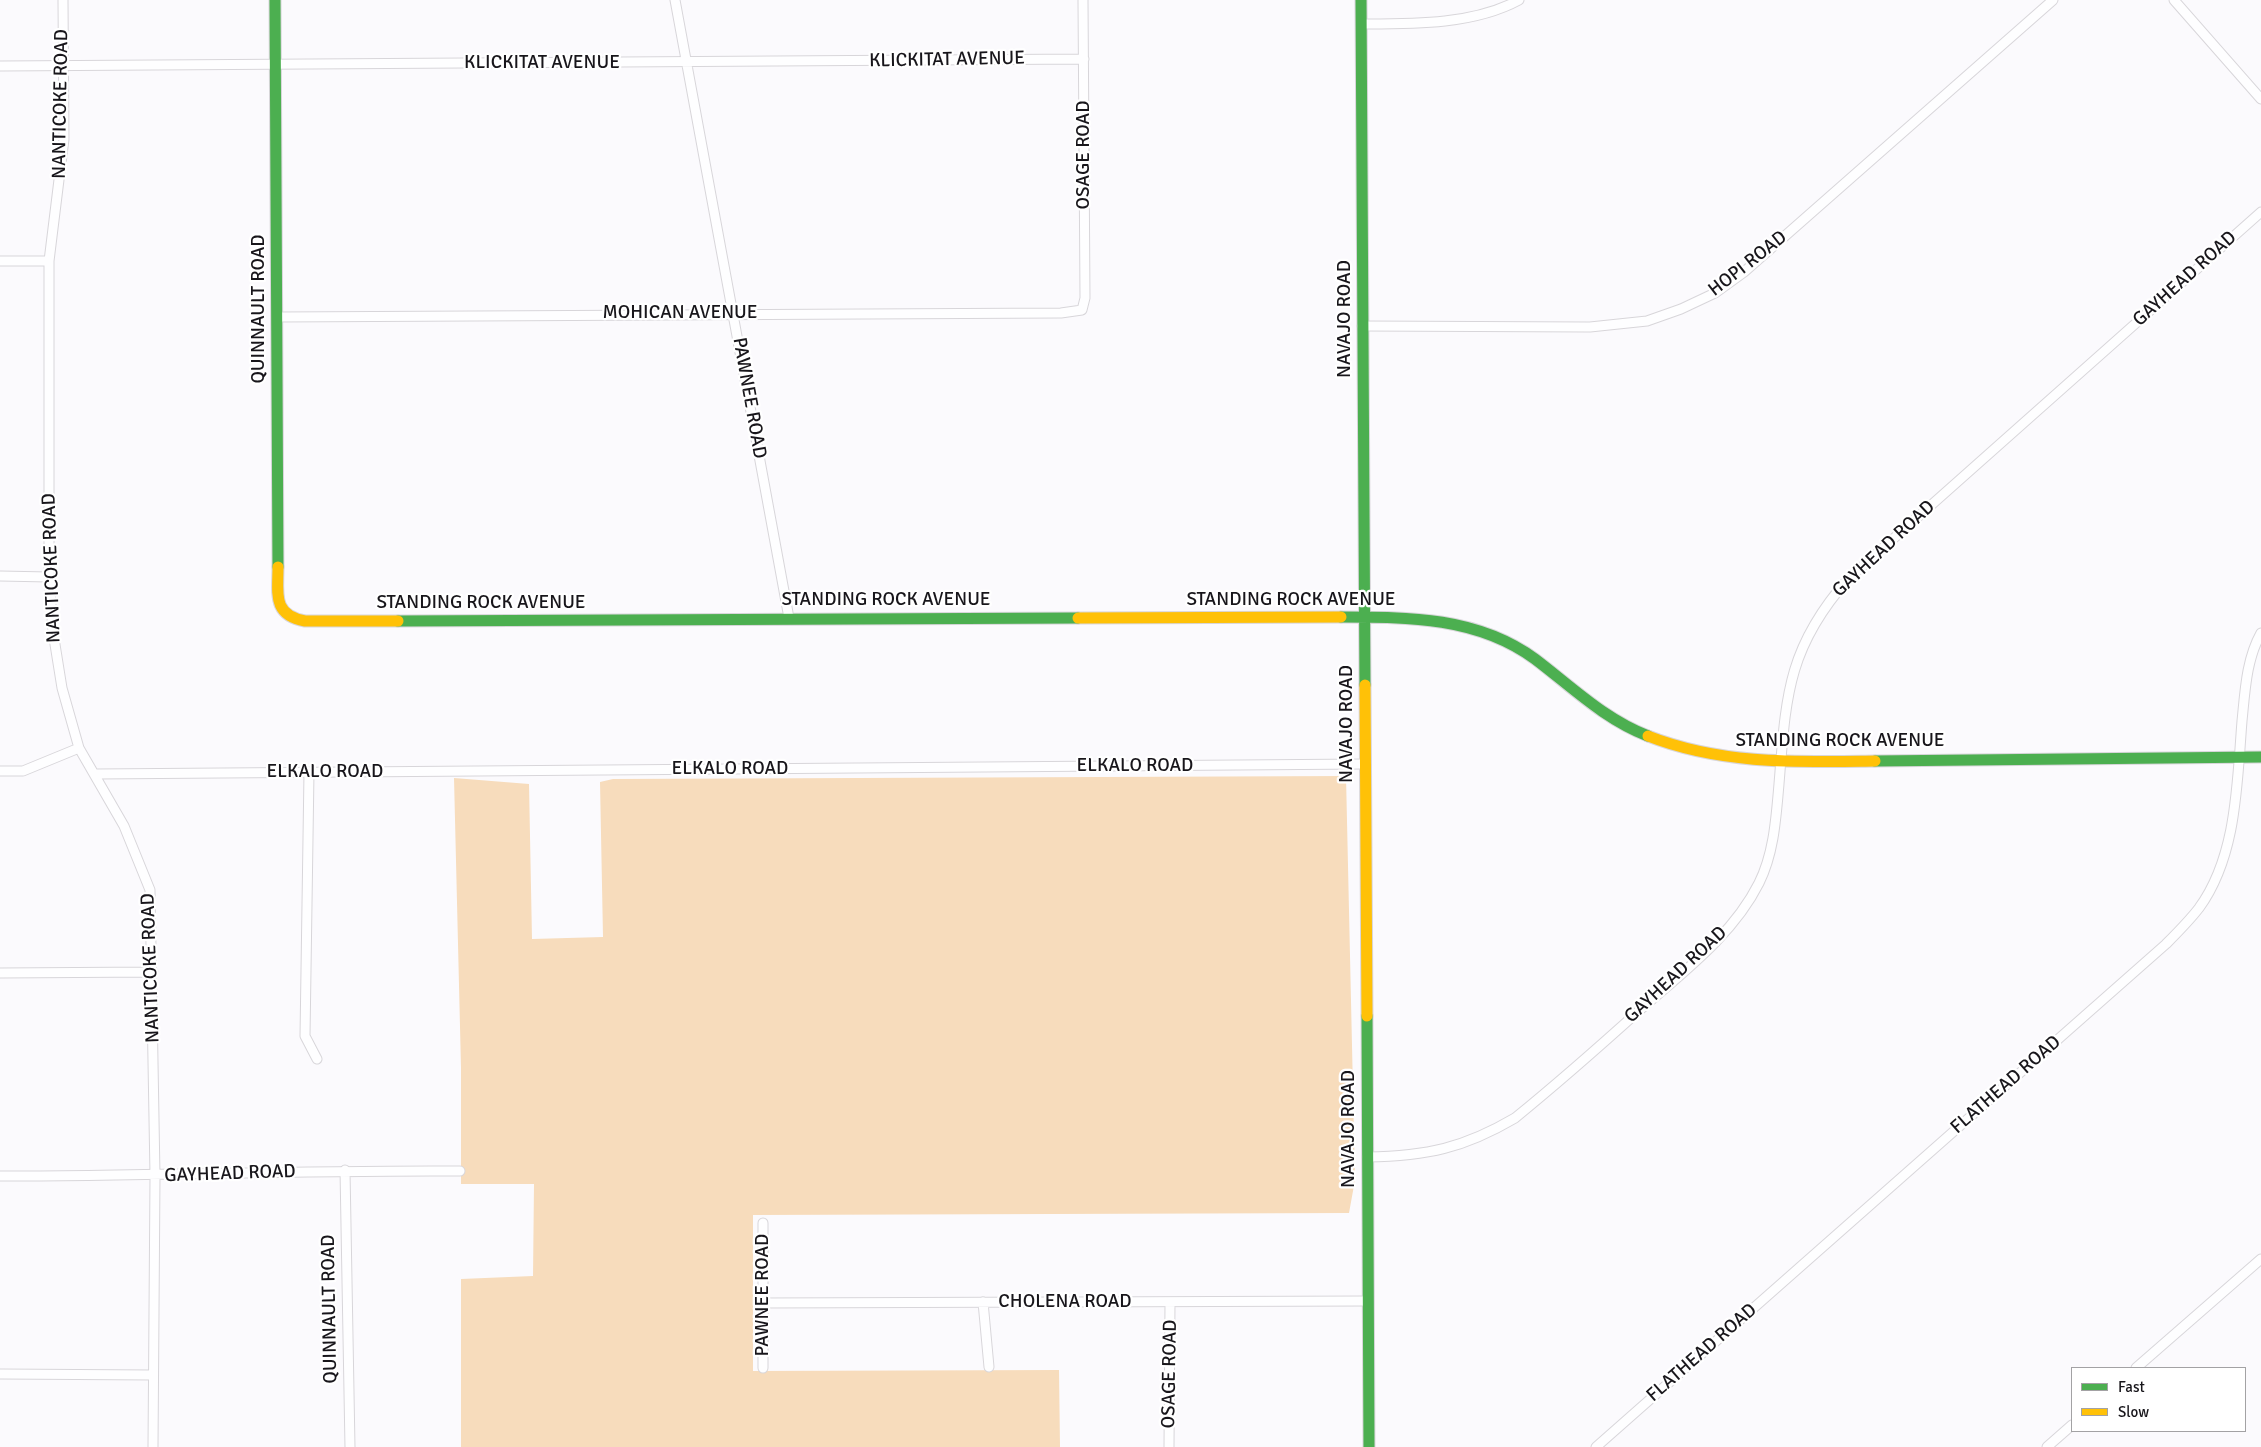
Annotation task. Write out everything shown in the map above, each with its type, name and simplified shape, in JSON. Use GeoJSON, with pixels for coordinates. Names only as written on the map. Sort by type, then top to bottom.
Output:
{"type":"FeatureCollection","features":[{"type":"Feature","properties":{"kind":"street","name":"NANTICOKE ROAD"},"geometry":{"type":"LineString","coordinates":[[63,0],[62,166],[49,262],[49,576],[53,632],[62,688],[79,748],[96,774],[124,826],[150,890],[153,972],[155,1176],[153,1447]]}},
{"type":"Feature","properties":{"kind":"street","name":"QUINNAULT ROAD"},"geometry":{"type":"LineString","coordinates":[[275,0],[278,600],[281,610],[286,615]]}},
{"type":"Feature","properties":{"kind":"street","name":"PAWNEE ROAD"},"geometry":{"type":"LineString","coordinates":[[675,0],[789,618]]}},
{"type":"Feature","properties":{"kind":"street","name":"OSAGE ROAD"},"geometry":{"type":"LineString","coordinates":[[1082,310],[1084,298],[1083,0]]}},
{"type":"Feature","properties":{"kind":"street","name":"NAVAJO ROAD"},"geometry":{"type":"LineString","coordinates":[[1361,0],[1368,1447]]}},
{"type":"Feature","properties":{"kind":"street"},"geometry":{"type":"LineString","coordinates":[[1361,24],[1430,22],[1472,16],[1508,6],[1520,0]]}},
{"type":"Feature","properties":{"kind":"street","name":"HOPI ROAD"},"geometry":{"type":"LineString","coordinates":[[1362,326],[1590,327],[1647,321],[1682,309],[1714,293],[1744,272],[2053,0]]}},
{"type":"Feature","properties":{"kind":"street"},"geometry":{"type":"LineString","coordinates":[[2174,0],[2261,99]]}},
{"type":"Feature","properties":{"kind":"street","name":"KLICKITAT AVENUE"},"geometry":{"type":"LineString","coordinates":[[0,66],[1084,59]]}},
{"type":"Feature","properties":{"kind":"street","name":"GAYHEAD ROAD"},"geometry":{"type":"LineString","coordinates":[[1367,1157],[1425,1153],[1457,1146],[1485,1136],[1515,1118],[1702,956],[1744,908],[1759,883],[1769,856],[1776,823],[1786,704],[1795,663],[1816,619],[1848,578],[2261,212]]}},
{"type":"Feature","properties":{"kind":"street"},"geometry":{"type":"LineString","coordinates":[[0,262],[49,262]]}},
{"type":"Feature","properties":{"kind":"street","name":"MOHICAN AVENUE"},"geometry":{"type":"LineString","coordinates":[[277,317],[733,313],[1061,313],[1082,310]]}},
{"type":"Feature","properties":{"kind":"street"},"geometry":{"type":"LineString","coordinates":[[0,576],[49,576]]}},
{"type":"Feature","properties":{"kind":"street","name":"STANDING ROCK AVENUE"},"geometry":{"type":"LineString","coordinates":[[286,615],[305,622],[1364,616],[1445,622],[1484,632],[1512,643],[1600,710],[1647,737],[1684,750],[1718,757],[1781,762],[2261,757]]}},
{"type":"Feature","properties":{"kind":"street","name":"FLATHEAD ROAD"},"geometry":{"type":"LineString","coordinates":[[1596,1447],[2166,944],[2200,907],[2221,865],[2232,818],[2245,688],[2254,647],[2261,633]]}},
{"type":"Feature","properties":{"kind":"street"},"geometry":{"type":"LineString","coordinates":[[0,771],[23,770],[79,748]]}},
{"type":"Feature","properties":{"kind":"street","name":"ELKALO ROAD"},"geometry":{"type":"LineString","coordinates":[[96,774],[1364,764]]}},
{"type":"Feature","properties":{"kind":"street"},"geometry":{"type":"LineString","coordinates":[[309,772],[305,1036],[317,1059]]}},
{"type":"Feature","properties":{"kind":"street"},"geometry":{"type":"LineString","coordinates":[[0,973],[153,972]]}},
{"type":"Feature","properties":{"kind":"street","name":"QUINNAULT ROAD"},"geometry":{"type":"LineString","coordinates":[[345,1170],[350,1447]]}},
{"type":"Feature","properties":{"kind":"street","name":"GAYHEAD ROAD"},"geometry":{"type":"LineString","coordinates":[[0,1176],[155,1176],[345,1170],[460,1171]]}},
{"type":"Feature","properties":{"kind":"street","name":"PAWNEE ROAD"},"geometry":{"type":"LineString","coordinates":[[763,1223],[763,1368]]}},
{"type":"Feature","properties":{"kind":"street"},"geometry":{"type":"LineString","coordinates":[[2137,1367],[2261,1259]]}},
{"type":"Feature","properties":{"kind":"street","name":"CHOLENA ROAD"},"geometry":{"type":"LineString","coordinates":[[763,1304],[1367,1301]]}},
{"type":"Feature","properties":{"kind":"street"},"geometry":{"type":"LineString","coordinates":[[983,1302],[988,1368]]}},
{"type":"Feature","properties":{"kind":"street","name":"OSAGE ROAD"},"geometry":{"type":"LineString","coordinates":[[1169,1447],[1170,1302]]}},
{"type":"Feature","properties":{"kind":"street"},"geometry":{"type":"LineString","coordinates":[[0,1374],[153,1375]]}},
{"type":"Feature","properties":{"kind":"street"},"geometry":{"type":"LineString","coordinates":[[2047,1447],[2071,1426]]}},
{"type":"Feature","properties":{"kind":"shaded area"},"geometry":{"type":"Polygon","coordinates":[[[1346,776],[1355,1180],[1349,1213],[753,1215],[753,1371],[1059,1370],[1060,1447],[461,1447],[461,1279],[533,1276],[534,1184],[461,1184],[461,1068],[454,778],[529,784],[532,939],[603,937],[600,782],[613,779],[1346,776]]]}},
{"type":"Feature","properties":{"kind":"traffic: fast"},"geometry":{"type":"LineString","coordinates":[[275,0],[278,567]]}},
{"type":"Feature","properties":{"kind":"traffic: fast"},"geometry":{"type":"LineString","coordinates":[[1361,0],[1365,685]]}},
{"type":"Feature","properties":{"kind":"traffic: fast"},"geometry":{"type":"LineString","coordinates":[[1341,617],[1417,619],[1442,622],[1490,635],[1513,645],[1535,659],[1617,721],[1648,736]]}},
{"type":"Feature","properties":{"kind":"traffic: fast"},"geometry":{"type":"LineString","coordinates":[[398,621],[1078,618]]}},
{"type":"Feature","properties":{"kind":"traffic: fast"},"geometry":{"type":"LineString","coordinates":[[1875,761],[2261,757]]}},
{"type":"Feature","properties":{"kind":"traffic: fast"},"geometry":{"type":"LineString","coordinates":[[1367,1016],[1369,1447]]}},
{"type":"Feature","properties":{"kind":"traffic: slow"},"geometry":{"type":"LineString","coordinates":[[278,567],[279,602],[287,614],[294,618],[305,621],[398,621]]}},
{"type":"Feature","properties":{"kind":"traffic: slow"},"geometry":{"type":"LineString","coordinates":[[1078,618],[1341,617]]}},
{"type":"Feature","properties":{"kind":"traffic: slow"},"geometry":{"type":"LineString","coordinates":[[1365,685],[1367,1016]]}},
{"type":"Feature","properties":{"kind":"traffic: slow"},"geometry":{"type":"LineString","coordinates":[[1648,736],[1676,745],[1732,757],[1817,762],[1875,761]]}}]}
